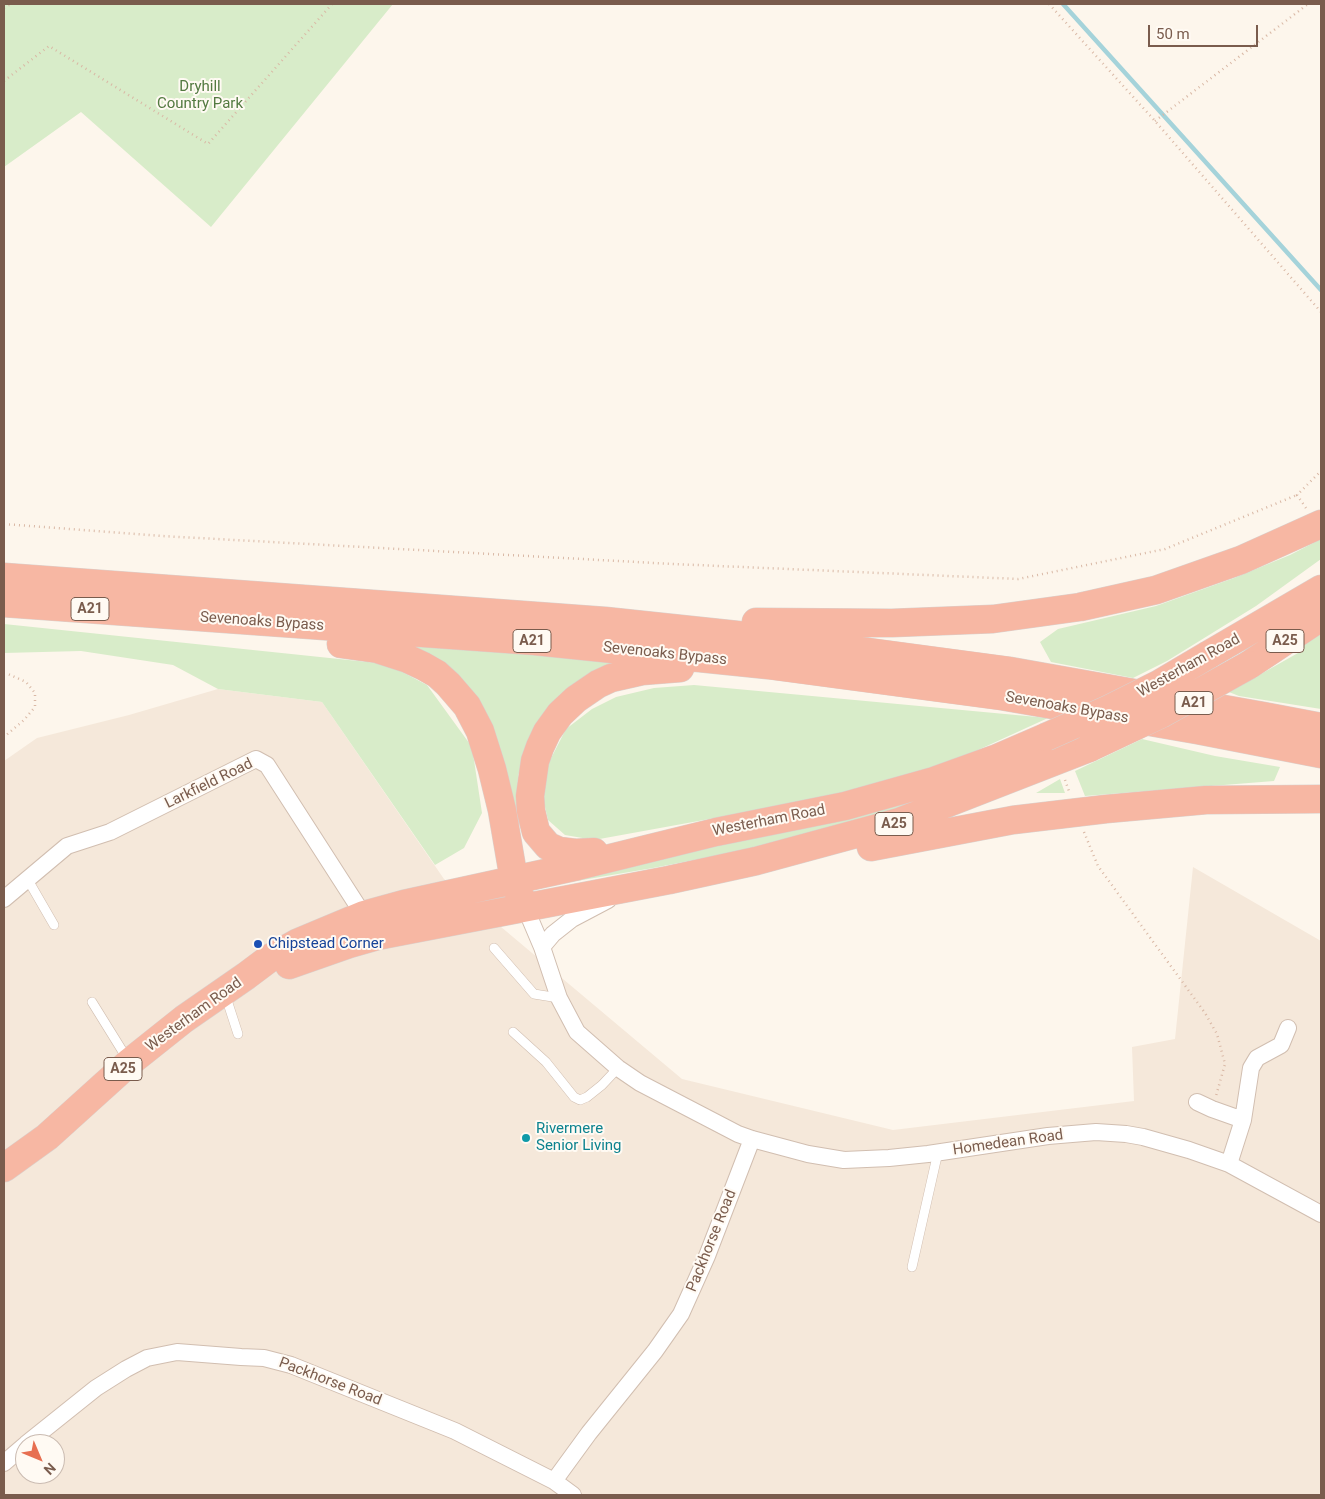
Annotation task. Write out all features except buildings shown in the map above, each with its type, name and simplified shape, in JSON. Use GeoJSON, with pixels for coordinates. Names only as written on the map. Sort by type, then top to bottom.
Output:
{"type":"FeatureCollection","features":[{"type":"Feature","properties":{"kind":"highway"},"geometry":{"type":"LineString","coordinates":[[604,621],[892,623],[993,619],[1080,606],[1156,590],[1241,560],[1320,524]]}},
{"type":"Feature","properties":{"kind":"highway","name":"Sevenoaks Bypass"},"geometry":{"type":"LineString","coordinates":[[4,577],[604,621],[765,638],[1001,670],[1321,728]]}},
{"type":"Feature","properties":{"kind":"highway","name":"Westerham Road"},"geometry":{"type":"LineString","coordinates":[[4,1168],[47,1137],[130,1062],[184,1019],[270,958],[297,943],[370,926],[458,922],[525,907],[634,887],[756,861],[899,822],[1051,750],[1109,709],[1159,684],[1321,589]]}},
{"type":"Feature","properties":{"kind":"highway","name":"Sevenoaks Bypass"},"geometry":{"type":"LineString","coordinates":[[4,603],[592,646],[709,658],[886,680],[1059,706],[1321,754]]}},
{"type":"Feature","properties":{"kind":"highway"},"geometry":{"type":"LineString","coordinates":[[177,616],[249,634],[315,640],[377,649],[408,659],[436,674],[459,695],[480,731],[497,790],[514,880],[525,907]]}},
{"type":"Feature","properties":{"kind":"highway","name":"Westerham Road"},"geometry":{"type":"LineString","coordinates":[[370,926],[404,904],[514,880],[722,830],[845,806],[934,781],[995,759],[1051,750],[1089,748],[1161,714],[1249,665],[1321,616]]}},
{"type":"Feature","properties":{"kind":"highway"},"geometry":{"type":"LineString","coordinates":[[638,850],[575,854],[559,851],[548,846],[533,823],[531,811],[532,779],[535,760],[540,746],[560,714],[587,690],[611,678],[666,668],[886,680]]}},
{"type":"Feature","properties":{"kind":"highway"},"geometry":{"type":"LineString","coordinates":[[756,861],[794,860],[822,856],[1013,820],[1077,812],[1206,800],[1321,799]]}},
{"type":"Feature","properties":{"kind":"street","name":"Larkfield Road"},"geometry":{"type":"LineString","coordinates":[[4,899],[67,846],[110,832],[256,759],[267,765],[370,926]]}},
{"type":"Feature","properties":{"kind":"street"},"geometry":{"type":"LineString","coordinates":[[542,947],[553,934],[572,919],[634,887]]}},
{"type":"Feature","properties":{"kind":"street"},"geometry":{"type":"LineString","coordinates":[[525,907],[542,947],[559,998],[577,1032],[618,1068]]}},
{"type":"Feature","properties":{"kind":"street"},"geometry":{"type":"LineString","coordinates":[[1229,1164],[1243,1120],[1250,1068],[1257,1058],[1281,1045],[1288,1028]]}},
{"type":"Feature","properties":{"kind":"street","name":"Homedean Road"},"geometry":{"type":"LineString","coordinates":[[618,1068],[640,1083],[738,1134],[808,1154],[844,1160],[889,1158],[1048,1136],[1096,1132],[1143,1137],[1229,1164],[1321,1214]]}},
{"type":"Feature","properties":{"kind":"street"},"geometry":{"type":"LineString","coordinates":[[1204,1105],[1243,1120]]}},
{"type":"Feature","properties":{"kind":"street","name":"Packhorse Road"},"geometry":{"type":"LineString","coordinates":[[554,1481],[590,1432],[655,1351],[681,1314],[707,1256],[752,1139]]}},
{"type":"Feature","properties":{"kind":"street","name":"Packhorse Road"},"geometry":{"type":"LineString","coordinates":[[40,1434],[96,1388],[147,1358],[177,1352],[264,1358],[316,1374],[454,1431],[554,1481],[573,1495]]}},
{"type":"Feature","properties":{"kind":"street","name":"Packhorse Road"},"geometry":{"type":"LineString","coordinates":[[4,1463],[15,1454]]}},
{"type":"Feature","properties":{"kind":"lane"},"geometry":{"type":"LineString","coordinates":[[28,880],[54,925]]}},
{"type":"Feature","properties":{"kind":"lane"},"geometry":{"type":"LineString","coordinates":[[494,948],[534,994],[559,998]]}},
{"type":"Feature","properties":{"kind":"lane"},"geometry":{"type":"LineString","coordinates":[[224,992],[238,1034]]}},
{"type":"Feature","properties":{"kind":"lane"},"geometry":{"type":"LineString","coordinates":[[92,1002],[130,1062]]}},
{"type":"Feature","properties":{"kind":"lane"},"geometry":{"type":"LineString","coordinates":[[513,1032],[546,1062],[574,1097],[580,1100],[602,1085],[618,1068]]}},
{"type":"Feature","properties":{"kind":"lane"},"geometry":{"type":"LineString","coordinates":[[912,1267],[938,1152]]}},
{"type":"Feature","properties":{"kind":"path"},"geometry":{"type":"LineString","coordinates":[[4,8],[11,4]]}},
{"type":"Feature","properties":{"kind":"path"},"geometry":{"type":"LineString","coordinates":[[4,81],[50,46],[208,144],[332,4]]}},
{"type":"Feature","properties":{"kind":"path"},"geometry":{"type":"LineString","coordinates":[[1050,4],[1155,121],[1321,312]]}},
{"type":"Feature","properties":{"kind":"path"},"geometry":{"type":"LineString","coordinates":[[1155,121],[1308,4]]}},
{"type":"Feature","properties":{"kind":"path"},"geometry":{"type":"LineString","coordinates":[[4,524],[162,536],[653,563],[1018,579],[1165,549],[1297,495],[1321,471]]}},
{"type":"Feature","properties":{"kind":"path"},"geometry":{"type":"LineString","coordinates":[[1297,495],[1320,524]]}},
{"type":"Feature","properties":{"kind":"path"},"geometry":{"type":"LineString","coordinates":[[4,674],[26,682],[35,693],[35,707],[24,720],[4,737]]}},
{"type":"Feature","properties":{"kind":"path"},"geometry":{"type":"LineString","coordinates":[[1051,750],[1062,772],[1098,866],[1205,1013],[1217,1034],[1225,1064],[1204,1105]]}},
{"type":"Feature","properties":{"kind":"shaded area"},"geometry":{"type":"Polygon","coordinates":[[[218,689],[322,702],[444,879],[682,1079],[893,1130],[1134,1101],[1132,1047],[1175,1039],[1193,867],[1321,941],[1321,1495],[4,1495],[4,761],[37,738],[129,715],[218,689]]]}},
{"type":"Feature","properties":{"kind":"green space","name":"Dryhill Country Park"},"geometry":{"type":"Polygon","coordinates":[[[4,4],[393,4],[211,227],[81,112],[4,167],[4,4]]]}},
{"type":"Feature","properties":{"kind":"green space"},"geometry":{"type":"Polygon","coordinates":[[[1321,539],[1321,559],[1256,606],[1167,661],[1133,678],[1051,662],[1040,642],[1058,629],[1156,606],[1234,578],[1290,555],[1321,539]]]}},
{"type":"Feature","properties":{"kind":"green space"},"geometry":{"type":"Polygon","coordinates":[[[4,624],[387,664],[427,685],[472,747],[482,813],[464,848],[435,865],[322,702],[218,689],[173,665],[81,651],[4,653],[4,624]]]}},
{"type":"Feature","properties":{"kind":"green space"},"geometry":{"type":"Polygon","coordinates":[[[1321,632],[1321,709],[1239,696],[1229,692],[1298,653],[1295,647],[1321,632]]]}},
{"type":"Feature","properties":{"kind":"green space"},"geometry":{"type":"Polygon","coordinates":[[[390,640],[638,662],[524,751],[518,777],[517,822],[496,739],[390,640]]]}},
{"type":"Feature","properties":{"kind":"green space"},"geometry":{"type":"Polygon","coordinates":[[[694,685],[1048,718],[954,761],[858,792],[594,840],[565,835],[548,820],[542,794],[547,766],[566,729],[592,709],[616,697],[654,688],[694,685]]]}},
{"type":"Feature","properties":{"kind":"green space"},"geometry":{"type":"Polygon","coordinates":[[[1142,739],[1215,756],[1280,767],[1274,781],[1085,796],[1075,771],[1142,739]]]}},
{"type":"Feature","properties":{"kind":"green space"},"geometry":{"type":"Polygon","coordinates":[[[1060,779],[1065,793],[1036,793],[1060,779]]]}},
{"type":"Feature","properties":{"kind":"green space"},"geometry":{"type":"Polygon","coordinates":[[[947,786],[949,796],[766,846],[547,886],[947,786]]]}},
{"type":"Feature","properties":{"kind":"waterway"},"geometry":{"type":"LineString","coordinates":[[1063,4],[1321,290]]}},
{"type":"Feature","properties":{"kind":"place","name":"Chipstead Corner"},"geometry":{"type":"Point","coordinates":[258,944]}},
{"type":"Feature","properties":{"kind":"place","name":"Rivermere Senior Living"},"geometry":{"type":"Point","coordinates":[526,1138]}}]}
